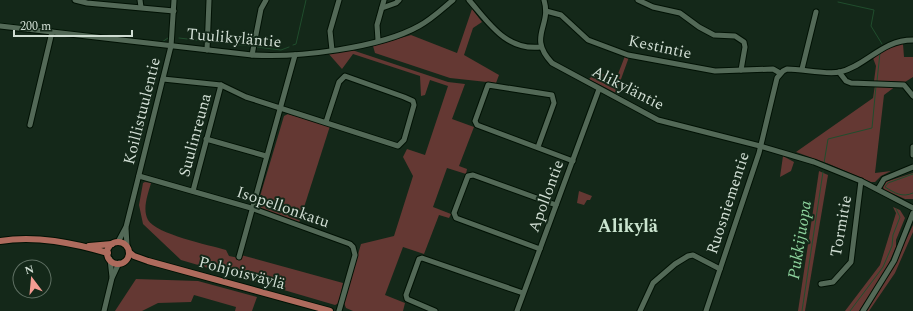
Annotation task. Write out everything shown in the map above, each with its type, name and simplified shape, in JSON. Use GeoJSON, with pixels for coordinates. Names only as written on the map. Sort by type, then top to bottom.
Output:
{"type":"FeatureCollection","features":[{"type":"Feature","properties":{"kind":"main road"},"geometry":{"type":"LineString","coordinates":[[0,241],[32,239],[83,246],[115,243]]}},
{"type":"Feature","properties":{"kind":"main road"},"geometry":{"type":"LineString","coordinates":[[109,256],[115,243]]}},
{"type":"Feature","properties":{"kind":"main road","name":"Pohjoisväylä"},"geometry":{"type":"LineString","coordinates":[[115,243],[128,249],[134,256],[148,261],[330,311]]}},
{"type":"Feature","properties":{"kind":"main road"},"geometry":{"type":"LineString","coordinates":[[83,246],[122,262],[128,249]]}},
{"type":"Feature","properties":{"kind":"main road","name":"Pohjoisväylä"},"geometry":{"type":"LineString","coordinates":[[122,262],[148,261]]}},
{"type":"Feature","properties":{"kind":"street"},"geometry":{"type":"LineString","coordinates":[[75,0],[87,3],[174,11]]}},
{"type":"Feature","properties":{"kind":"street"},"geometry":{"type":"LineString","coordinates":[[140,0],[141,7]]}},
{"type":"Feature","properties":{"kind":"street","name":"Koillistuulentie"},"geometry":{"type":"LineString","coordinates":[[128,249],[126,227],[171,46],[174,0]]}},
{"type":"Feature","properties":{"kind":"street"},"geometry":{"type":"LineString","coordinates":[[207,50],[210,0]]}},
{"type":"Feature","properties":{"kind":"street"},"geometry":{"type":"LineString","coordinates":[[252,55],[261,9],[266,0]]}},
{"type":"Feature","properties":{"kind":"street"},"geometry":{"type":"LineString","coordinates":[[332,50],[330,31],[339,0]]}},
{"type":"Feature","properties":{"kind":"street"},"geometry":{"type":"LineString","coordinates":[[378,40],[377,26],[384,0]]}},
{"type":"Feature","properties":{"kind":"street"},"geometry":{"type":"LineString","coordinates":[[382,8],[396,3],[399,0]]}},
{"type":"Feature","properties":{"kind":"street","name":"Tuulikyläntie"},"geometry":{"type":"LineString","coordinates":[[0,26],[252,55],[295,55],[332,50],[407,32],[420,26],[453,0]]}},
{"type":"Feature","properties":{"kind":"street"},"geometry":{"type":"LineString","coordinates":[[469,0],[497,33],[510,43],[526,48],[540,47],[541,32],[546,11],[544,0]]}},
{"type":"Feature","properties":{"kind":"street"},"geometry":{"type":"LineString","coordinates":[[638,0],[653,7],[680,13],[699,27],[714,35],[730,35],[740,39],[745,47],[741,70]]}},
{"type":"Feature","properties":{"kind":"street","name":"Kestintie"},"geometry":{"type":"LineString","coordinates":[[546,11],[561,15],[588,40],[628,55],[704,70],[773,69],[780,73]]}},
{"type":"Feature","properties":{"kind":"street"},"geometry":{"type":"LineString","coordinates":[[802,69],[816,12]]}},
{"type":"Feature","properties":{"kind":"street"},"geometry":{"type":"LineString","coordinates":[[30,125],[52,32]]}},
{"type":"Feature","properties":{"kind":"street"},"geometry":{"type":"LineString","coordinates":[[760,146],[776,78],[780,73],[787,69],[839,72],[863,61],[886,45],[897,41],[913,40]]}},
{"type":"Feature","properties":{"kind":"street","name":"Alikyläntie"},"geometry":{"type":"LineString","coordinates":[[540,47],[552,64],[658,120],[760,146]]}},
{"type":"Feature","properties":{"kind":"street"},"geometry":{"type":"LineString","coordinates":[[239,257],[251,208],[295,55]]}},
{"type":"Feature","properties":{"kind":"street"},"geometry":{"type":"LineString","coordinates":[[839,72],[846,81],[851,83],[904,85],[913,96]]}},
{"type":"Feature","properties":{"kind":"street"},"geometry":{"type":"LineString","coordinates":[[163,79],[222,85],[246,97],[281,107],[326,122],[398,146],[404,140],[414,105],[413,101],[404,96],[345,76],[339,82],[326,122]]}},
{"type":"Feature","properties":{"kind":"street","name":"Suulinreuna"},"geometry":{"type":"LineString","coordinates":[[193,191],[222,85]]}},
{"type":"Feature","properties":{"kind":"street"},"geometry":{"type":"LineString","coordinates":[[538,147],[554,103],[554,98],[551,94],[488,85],[475,121],[477,125],[573,160]]}},
{"type":"Feature","properties":{"kind":"street","name":"Apollontie"},"geometry":{"type":"LineString","coordinates":[[517,311],[599,89]]}},
{"type":"Feature","properties":{"kind":"street"},"geometry":{"type":"LineString","coordinates":[[206,139],[266,156]]}},
{"type":"Feature","properties":{"kind":"street","name":"Ruosniementie"},"geometry":{"type":"LineString","coordinates":[[706,311],[760,146],[814,162],[861,181],[913,208]]}},
{"type":"Feature","properties":{"kind":"street"},"geometry":{"type":"LineString","coordinates":[[913,147],[913,155]]}},
{"type":"Feature","properties":{"kind":"street"},"geometry":{"type":"LineString","coordinates":[[878,189],[884,179],[913,167]]}},
{"type":"Feature","properties":{"kind":"street"},"geometry":{"type":"LineString","coordinates":[[540,249],[456,218],[454,213],[468,176],[473,174],[556,205]]}},
{"type":"Feature","properties":{"kind":"street","name":"Isopellonkatu"},"geometry":{"type":"LineString","coordinates":[[139,176],[251,208],[350,244],[353,247],[355,256],[339,311]]}},
{"type":"Feature","properties":{"kind":"street","name":"Tormitie"},"geometry":{"type":"LineString","coordinates":[[821,284],[833,282],[851,262],[861,181]]}},
{"type":"Feature","properties":{"kind":"street"},"geometry":{"type":"LineString","coordinates":[[862,311],[894,261],[913,213]]}},
{"type":"Feature","properties":{"kind":"street","name":"Koillistuulentie"},"geometry":{"type":"LineString","coordinates":[[115,243],[126,227]]}},
{"type":"Feature","properties":{"kind":"street"},"geometry":{"type":"LineString","coordinates":[[640,311],[653,283],[675,264],[688,256],[693,255],[720,269]]}},
{"type":"Feature","properties":{"kind":"street"},"geometry":{"type":"LineString","coordinates":[[109,256],[112,278]]}},
{"type":"Feature","properties":{"kind":"street"},"geometry":{"type":"LineString","coordinates":[[435,311],[407,300],[406,295],[419,259],[422,258],[523,294]]}},
{"type":"Feature","properties":{"kind":"street"},"geometry":{"type":"LineString","coordinates":[[104,311],[112,278],[122,262]]}},
{"type":"Feature","properties":{"kind":"shaded area"},"geometry":{"type":"Polygon","coordinates":[[[472,9],[482,22],[473,28],[464,55],[499,75],[496,83],[450,78],[375,53],[373,46],[411,35],[457,53],[472,9]]]}},
{"type":"Feature","properties":{"kind":"shaded area"},"geometry":{"type":"Polygon","coordinates":[[[898,44],[903,44],[904,57],[913,57],[913,77],[905,82],[874,81],[876,66],[873,58],[887,48],[898,44]]]}},
{"type":"Feature","properties":{"kind":"shaded area"},"geometry":{"type":"Polygon","coordinates":[[[349,49],[448,82],[465,84],[452,119],[474,127],[459,166],[467,169],[466,174],[447,168],[433,207],[451,214],[449,218],[439,215],[424,254],[403,247],[385,295],[405,303],[403,311],[353,311],[346,308],[344,303],[361,244],[394,236],[413,176],[403,157],[407,149],[425,155],[448,86],[430,80],[425,95],[421,96],[420,76],[353,54],[342,69],[328,53],[349,49]]]}},
{"type":"Feature","properties":{"kind":"shaded area"},"geometry":{"type":"Polygon","coordinates":[[[625,56],[629,57],[616,93],[589,79],[596,72],[613,77],[618,74],[625,56]]]}},
{"type":"Feature","properties":{"kind":"shaded area"},"geometry":{"type":"Polygon","coordinates":[[[875,85],[896,86],[884,95],[875,173],[891,171],[881,176],[875,182],[871,182],[796,152],[873,98],[875,85]]]}},
{"type":"Feature","properties":{"kind":"shaded area"},"geometry":{"type":"Polygon","coordinates":[[[288,114],[330,126],[299,223],[260,209],[258,203],[284,116],[288,114]]]}},
{"type":"Feature","properties":{"kind":"shaded area"},"geometry":{"type":"Polygon","coordinates":[[[783,156],[794,162],[791,171],[780,177],[783,156]]]}},
{"type":"Feature","properties":{"kind":"shaded area"},"geometry":{"type":"Polygon","coordinates":[[[819,171],[828,175],[805,311],[798,311],[819,171]]]}},
{"type":"Feature","properties":{"kind":"shaded area"},"geometry":{"type":"Polygon","coordinates":[[[909,171],[885,182],[913,173],[913,199],[905,199],[884,190],[882,184],[888,179],[909,171]]]}},
{"type":"Feature","properties":{"kind":"shaded area"},"geometry":{"type":"Polygon","coordinates":[[[143,183],[151,183],[146,202],[146,216],[153,225],[161,230],[226,250],[229,256],[239,258],[241,255],[343,283],[339,303],[335,305],[181,260],[143,224],[139,205],[143,183]]]}},
{"type":"Feature","properties":{"kind":"shaded area"},"geometry":{"type":"Polygon","coordinates":[[[579,191],[592,196],[584,205],[577,203],[579,191]]]}},
{"type":"Feature","properties":{"kind":"shaded area"},"geometry":{"type":"Polygon","coordinates":[[[893,207],[900,210],[905,218],[896,240],[896,247],[885,272],[859,311],[845,311],[880,265],[896,213],[893,207]]]}},
{"type":"Feature","properties":{"kind":"shaded area"},"geometry":{"type":"Polygon","coordinates":[[[913,225],[913,232],[895,273],[869,311],[865,311],[890,273],[913,225]]]}},
{"type":"Feature","properties":{"kind":"shaded area"},"geometry":{"type":"Polygon","coordinates":[[[136,279],[198,281],[257,297],[252,311],[235,311],[236,307],[194,295],[191,302],[158,303],[142,311],[115,311],[136,279]]]}},
{"type":"Feature","properties":{"kind":"waterway"},"geometry":{"type":"LineString","coordinates":[[293,45],[296,44],[306,0]]}},
{"type":"Feature","properties":{"kind":"waterway","name":"Pukkijuopa"},"geometry":{"type":"LineString","coordinates":[[838,2],[874,10],[871,26],[882,44]]}},
{"type":"Feature","properties":{"kind":"waterway"},"geometry":{"type":"LineString","coordinates":[[0,23],[162,42],[168,38]]}},
{"type":"Feature","properties":{"kind":"waterway"},"geometry":{"type":"LineString","coordinates":[[179,38],[204,41]]}},
{"type":"Feature","properties":{"kind":"waterway"},"geometry":{"type":"LineString","coordinates":[[211,42],[251,46]]}},
{"type":"Feature","properties":{"kind":"waterway"},"geometry":{"type":"LineString","coordinates":[[257,47],[281,50],[289,47]]}},
{"type":"Feature","properties":{"kind":"waterway","name":"Pukkijuopa"},"geometry":{"type":"LineString","coordinates":[[877,81],[880,53]]}},
{"type":"Feature","properties":{"kind":"waterway","name":"Pukkijuopa"},"geometry":{"type":"LineString","coordinates":[[824,163],[828,139],[872,128],[876,86]]}},
{"type":"Feature","properties":{"kind":"waterway","name":"Pukkijuopa"},"geometry":{"type":"LineString","coordinates":[[802,311],[823,172]]}},
{"type":"Feature","properties":{"kind":"waterway"},"geometry":{"type":"LineString","coordinates":[[913,174],[888,183],[885,187],[902,195],[913,193]]}},
{"type":"Feature","properties":{"kind":"waterway"},"geometry":{"type":"LineString","coordinates":[[850,311],[883,267],[892,246],[893,235],[900,217],[896,209]]}},
{"type":"Feature","properties":{"kind":"district","name":"Alikylä"},"geometry":{"type":"Point","coordinates":[628,226]}}]}
